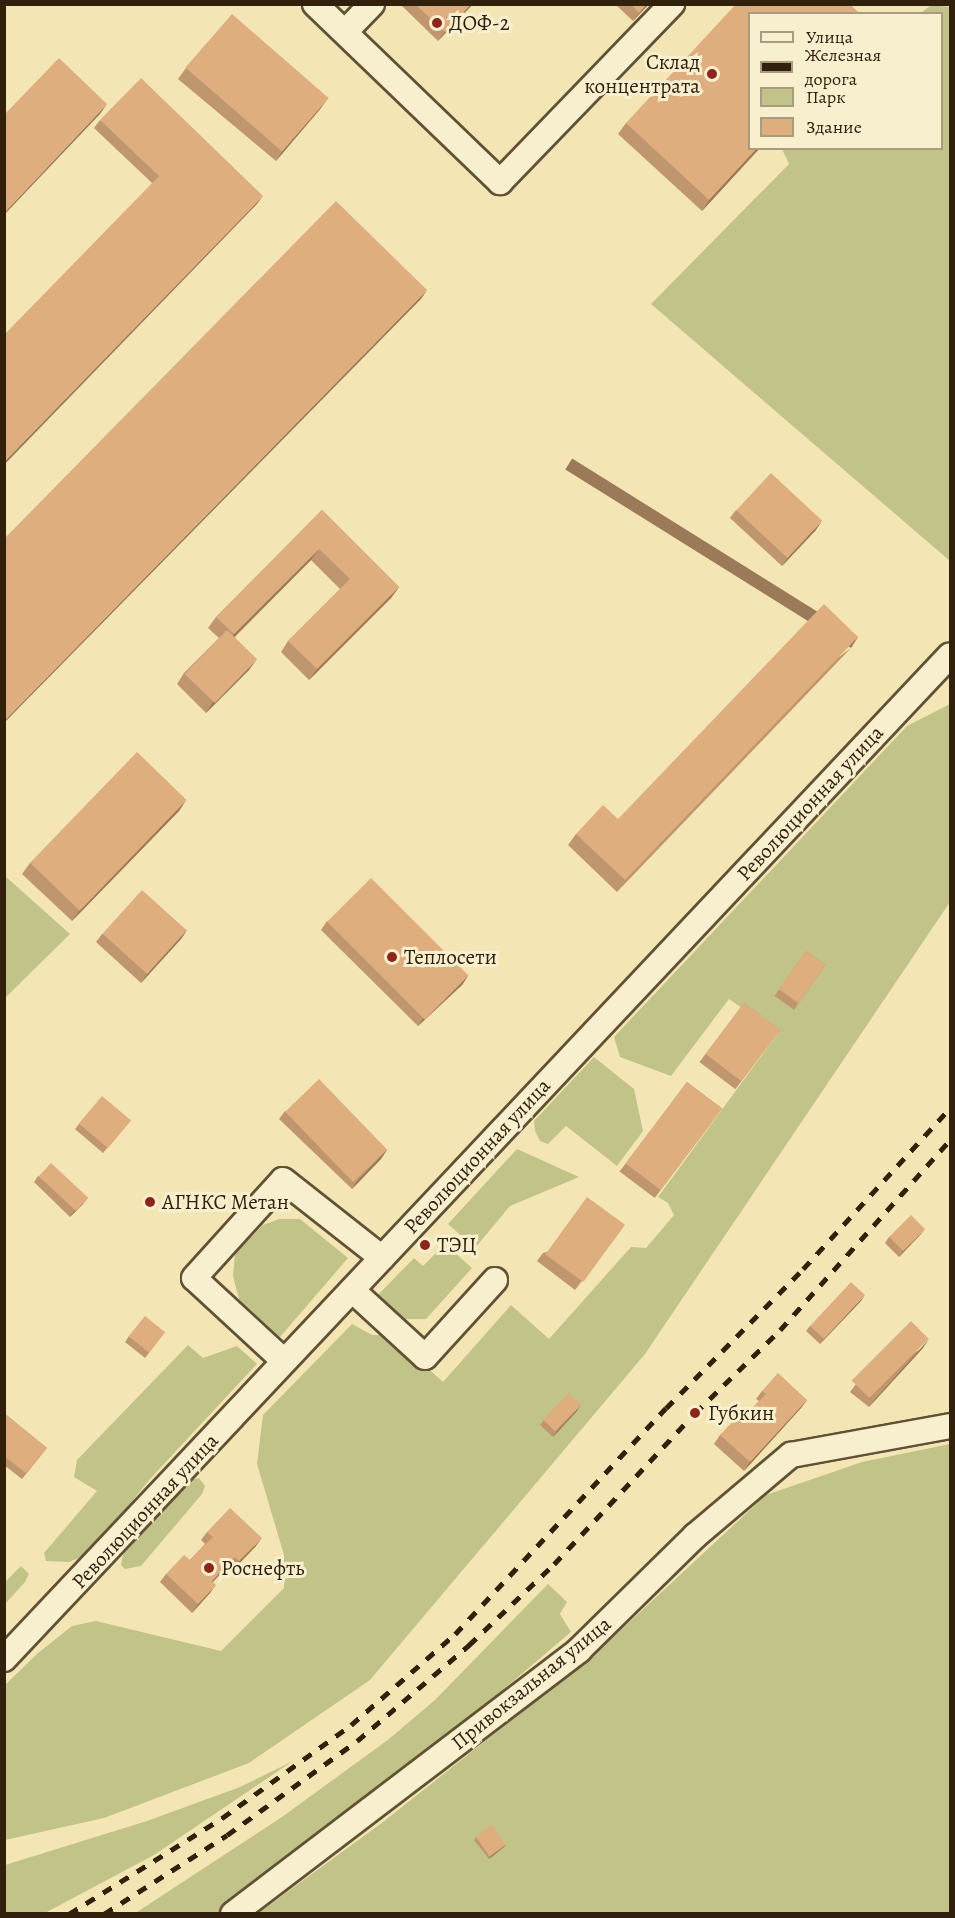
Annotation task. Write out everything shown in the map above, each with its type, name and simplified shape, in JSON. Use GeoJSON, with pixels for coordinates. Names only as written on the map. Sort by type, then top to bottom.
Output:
{"type":"FeatureCollection","features":[{"type":"Feature","properties":{"kind":"street"},"geometry":{"type":"LineString","coordinates":[[315,4],[500,182],[672,4]]}},
{"type":"Feature","properties":{"kind":"street"},"geometry":{"type":"LineString","coordinates":[[345,32],[372,4]]}},
{"type":"Feature","properties":{"kind":"street","name":"Революционная улица"},"geometry":{"type":"LineString","coordinates":[[4,1659],[951,655]]}},
{"type":"Feature","properties":{"kind":"street"},"geometry":{"type":"LineString","coordinates":[[284,1361],[195,1278],[283,1180],[382,1258]]}},
{"type":"Feature","properties":{"kind":"street"},"geometry":{"type":"LineString","coordinates":[[352,1290],[425,1356],[495,1280]]}},
{"type":"Feature","properties":{"kind":"street","name":"Привокзальная улица"},"geometry":{"type":"LineString","coordinates":[[233,1914],[579,1650],[695,1536],[792,1455],[951,1426]]}},
{"type":"Feature","properties":{"kind":"green space"},"geometry":{"type":"Polygon","coordinates":[[[931,5],[950,7],[950,561],[651,304],[789,164],[782,150],[943,150],[943,12],[922,12],[931,5]]]}},
{"type":"Feature","properties":{"kind":"green space"},"geometry":{"type":"Polygon","coordinates":[[[950,704],[950,902],[645,1354],[370,1680],[249,1763],[104,1818],[5,1840],[5,1685],[38,1653],[72,1626],[96,1621],[221,1651],[284,1588],[284,1555],[257,1464],[263,1415],[352,1324],[372,1335],[391,1335],[443,1382],[511,1305],[549,1339],[631,1247],[646,1248],[674,1215],[668,1203],[658,1197],[778,1033],[729,999],[671,1076],[620,1057],[614,1037],[907,726],[950,704]]]}},
{"type":"Feature","properties":{"kind":"green space"},"geometry":{"type":"Polygon","coordinates":[[[5,876],[70,934],[5,998],[5,876]]]}},
{"type":"Feature","properties":{"kind":"green space"},"geometry":{"type":"Polygon","coordinates":[[[594,1057],[634,1089],[643,1131],[617,1166],[566,1126],[548,1144],[540,1141],[535,1131],[534,1121],[594,1057]]]}},
{"type":"Feature","properties":{"kind":"green space"},"geometry":{"type":"Polygon","coordinates":[[[517,1149],[579,1177],[510,1206],[475,1248],[448,1224],[517,1149]]]}},
{"type":"Feature","properties":{"kind":"green space"},"geometry":{"type":"Polygon","coordinates":[[[279,1219],[300,1219],[348,1258],[280,1337],[239,1299],[233,1276],[235,1254],[263,1225],[279,1219]]]}},
{"type":"Feature","properties":{"kind":"green space"},"geometry":{"type":"Polygon","coordinates":[[[445,1244],[472,1268],[426,1319],[401,1319],[377,1296],[414,1258],[423,1266],[445,1244]]]}},
{"type":"Feature","properties":{"kind":"green space"},"geometry":{"type":"Polygon","coordinates":[[[188,1345],[203,1358],[237,1346],[257,1364],[150,1479],[89,1554],[69,1562],[46,1561],[44,1553],[97,1491],[74,1477],[77,1460],[188,1345]]]}},
{"type":"Feature","properties":{"kind":"green space"},"geometry":{"type":"Polygon","coordinates":[[[950,1444],[950,1913],[257,1914],[383,1822],[596,1653],[766,1495],[862,1462],[950,1444]]]}},
{"type":"Feature","properties":{"kind":"green space"},"geometry":{"type":"Polygon","coordinates":[[[199,1478],[205,1486],[202,1494],[141,1566],[125,1569],[121,1565],[123,1555],[190,1480],[199,1478]]]}},
{"type":"Feature","properties":{"kind":"green space"},"geometry":{"type":"Polygon","coordinates":[[[21,1566],[29,1574],[25,1582],[5,1604],[5,1582],[21,1566]]]}},
{"type":"Feature","properties":{"kind":"green space"},"geometry":{"type":"Polygon","coordinates":[[[548,1584],[567,1602],[560,1614],[571,1632],[444,1740],[220,1913],[134,1914],[282,1817],[389,1739],[435,1700],[548,1584]]]}},
{"type":"Feature","properties":{"kind":"green space"},"geometry":{"type":"Polygon","coordinates":[[[293,1761],[154,1855],[45,1913],[5,1913],[5,1865],[147,1821],[240,1787],[293,1761]]]}},
{"type":"Feature","properties":{"kind":"building"},"geometry":{"type":"Polygon","coordinates":[[[415,4],[471,4],[445,32],[415,4]]]}},
{"type":"Feature","properties":{"kind":"building"},"geometry":{"type":"Polygon","coordinates":[[[631,4],[647,4],[639,13],[631,4]]]}},
{"type":"Feature","properties":{"kind":"building","name":"Склад концентрата"},"geometry":{"type":"Polygon","coordinates":[[[736,4],[850,4],[858,12],[748,12],[748,150],[755,150],[709,200],[626,123],[736,4]]]}},
{"type":"Feature","properties":{"kind":"building"},"geometry":{"type":"Polygon","coordinates":[[[232,14],[329,98],[282,152],[185,68],[232,14]]]}},
{"type":"Feature","properties":{"kind":"building"},"geometry":{"type":"Polygon","coordinates":[[[59,58],[107,104],[4,213],[4,115],[59,58]]]}},
{"type":"Feature","properties":{"kind":"building"},"geometry":{"type":"Polygon","coordinates":[[[141,78],[263,196],[4,462],[4,335],[159,176],[100,120],[141,78]]]}},
{"type":"Feature","properties":{"kind":"building"},"geometry":{"type":"Polygon","coordinates":[[[336,201],[427,290],[4,721],[4,539],[336,201]]]}},
{"type":"Feature","properties":{"kind":"building"},"geometry":{"type":"Polygon","coordinates":[[[771,473],[822,521],[787,558],[736,510],[771,473]]]}},
{"type":"Feature","properties":{"kind":"building"},"geometry":{"type":"Polygon","coordinates":[[[322,510],[399,587],[317,669],[288,641],[350,579],[319,549],[234,634],[216,617],[322,510]]]}},
{"type":"Feature","properties":{"kind":"building"},"geometry":{"type":"Polygon","coordinates":[[[824,604],[858,637],[625,880],[576,834],[603,805],[618,819],[824,604]]]}},
{"type":"Feature","properties":{"kind":"building"},"geometry":{"type":"Polygon","coordinates":[[[227,630],[257,659],[215,703],[185,674],[227,630]]]}},
{"type":"Feature","properties":{"kind":"building"},"geometry":{"type":"Polygon","coordinates":[[[137,752],[187,800],[80,911],[30,863],[137,752]]]}},
{"type":"Feature","properties":{"kind":"building","name":"Теплосети"},"geometry":{"type":"Polygon","coordinates":[[[371,878],[469,976],[425,1019],[327,922],[371,878]]]}},
{"type":"Feature","properties":{"kind":"building"},"geometry":{"type":"Polygon","coordinates":[[[142,890],[187,930],[147,974],[103,934],[142,890]]]}},
{"type":"Feature","properties":{"kind":"building"},"geometry":{"type":"Polygon","coordinates":[[[806,951],[826,965],[799,1003],[779,990],[806,951]]]}},
{"type":"Feature","properties":{"kind":"building"},"geometry":{"type":"Polygon","coordinates":[[[744,1003],[780,1030],[741,1081],[705,1054],[744,1003]]]}},
{"type":"Feature","properties":{"kind":"building"},"geometry":{"type":"Polygon","coordinates":[[[319,1079],[387,1149],[353,1182],[285,1112],[319,1079]]]}},
{"type":"Feature","properties":{"kind":"building"},"geometry":{"type":"Polygon","coordinates":[[[687,1082],[722,1108],[661,1190],[626,1163],[687,1082]]]}},
{"type":"Feature","properties":{"kind":"building"},"geometry":{"type":"Polygon","coordinates":[[[102,1096],[131,1120],[108,1148],[79,1124],[102,1096]]]}},
{"type":"Feature","properties":{"kind":"building"},"geometry":{"type":"Polygon","coordinates":[[[51,1163],[88,1198],[76,1211],[39,1176],[51,1163]]]}},
{"type":"Feature","properties":{"kind":"building"},"geometry":{"type":"Polygon","coordinates":[[[587,1197],[625,1225],[583,1282],[545,1254],[587,1197]]]}},
{"type":"Feature","properties":{"kind":"building"},"geometry":{"type":"Polygon","coordinates":[[[911,1215],[925,1229],[903,1251],[889,1237],[911,1215]]]}},
{"type":"Feature","properties":{"kind":"building"},"geometry":{"type":"Polygon","coordinates":[[[851,1282],[865,1295],[824,1339],[810,1326],[851,1282]]]}},
{"type":"Feature","properties":{"kind":"building"},"geometry":{"type":"Polygon","coordinates":[[[145,1316],[165,1332],[149,1353],[129,1336],[145,1316]]]}},
{"type":"Feature","properties":{"kind":"building"},"geometry":{"type":"Polygon","coordinates":[[[911,1321],[929,1339],[869,1398],[852,1380],[911,1321]]]}},
{"type":"Feature","properties":{"kind":"building"},"geometry":{"type":"Polygon","coordinates":[[[778,1373],[807,1400],[750,1462],[720,1435],[739,1415],[743,1418],[766,1394],[762,1391],[778,1373]]]}},
{"type":"Feature","properties":{"kind":"building"},"geometry":{"type":"Polygon","coordinates":[[[569,1393],[581,1405],[555,1431],[543,1419],[569,1393]]]}},
{"type":"Feature","properties":{"kind":"building"},"geometry":{"type":"Polygon","coordinates":[[[4,1413],[47,1448],[26,1473],[4,1456],[4,1413]]]}},
{"type":"Feature","properties":{"kind":"building"},"geometry":{"type":"Polygon","coordinates":[[[230,1508],[262,1538],[239,1561],[235,1557],[212,1581],[216,1585],[198,1604],[166,1574],[184,1555],[190,1560],[213,1537],[207,1532],[230,1508]]]}},
{"type":"Feature","properties":{"kind":"building"},"geometry":{"type":"Polygon","coordinates":[[[492,1825],[506,1845],[489,1856],[476,1836],[492,1825]]]}},
{"type":"Feature","properties":{"kind":"railway"},"geometry":{"type":"LineString","coordinates":[[69,1914],[222,1818],[351,1725],[455,1634],[666,1408],[803,1269],[950,1108]]}},
{"type":"Feature","properties":{"kind":"railway"},"geometry":{"type":"LineString","coordinates":[[104,1914],[227,1835],[357,1741],[469,1645],[554,1564],[695,1413],[780,1330],[950,1140]]}},
{"type":"Feature","properties":{"kind":"place","name":"ДОФ-2"},"geometry":{"type":"Point","coordinates":[437,23]}},
{"type":"Feature","properties":{"kind":"place","name":"Склад концентрата"},"geometry":{"type":"Point","coordinates":[712,74]}},
{"type":"Feature","properties":{"kind":"place","name":"Теплосети"},"geometry":{"type":"Point","coordinates":[392,957]}},
{"type":"Feature","properties":{"kind":"place","name":"АГНКС Метан"},"geometry":{"type":"Point","coordinates":[150,1202]}},
{"type":"Feature","properties":{"kind":"place","name":"ТЭЦ"},"geometry":{"type":"Point","coordinates":[425,1245]}},
{"type":"Feature","properties":{"kind":"place","name":"Губкин"},"geometry":{"type":"Point","coordinates":[695,1413]}},
{"type":"Feature","properties":{"kind":"place","name":"Роснефть"},"geometry":{"type":"Point","coordinates":[209,1568]}}]}
